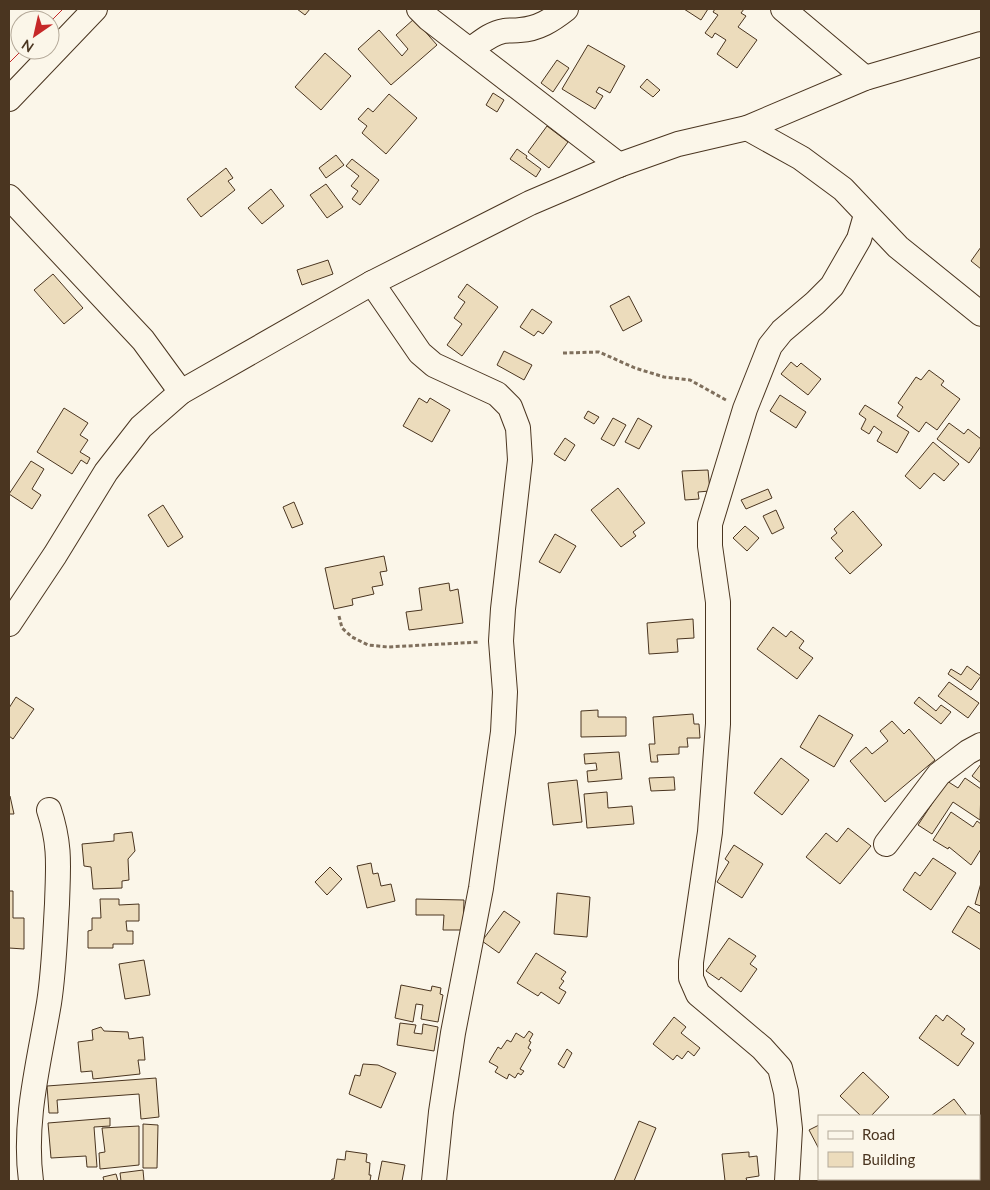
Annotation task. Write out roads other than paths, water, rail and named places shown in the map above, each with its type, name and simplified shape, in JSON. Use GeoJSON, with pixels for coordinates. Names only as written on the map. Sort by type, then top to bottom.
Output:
{"type":"FeatureCollection","features":[{"type":"Feature","properties":{"kind":"street"},"geometry":{"type":"LineString","coordinates":[[419,9],[429,19],[619,165]]}},
{"type":"Feature","properties":{"kind":"street"},"geometry":{"type":"LineString","coordinates":[[470,50],[488,36],[503,31],[538,27],[566,9]]}},
{"type":"Feature","properties":{"kind":"street"},"geometry":{"type":"LineString","coordinates":[[783,9],[865,78]]}},
{"type":"Feature","properties":{"kind":"street"},"geometry":{"type":"LineString","coordinates":[[9,99],[85,12]]}},
{"type":"Feature","properties":{"kind":"street"},"geometry":{"type":"LineString","coordinates":[[9,624],[55,556],[106,472],[141,427],[181,392],[372,283],[530,204],[619,165],[678,144],[747,128],[865,78],[981,44]]}},
{"type":"Feature","properties":{"kind":"street"},"geometry":{"type":"LineString","coordinates":[[747,128],[808,163],[843,189],[898,247],[981,314]]}},
{"type":"Feature","properties":{"kind":"street"},"geometry":{"type":"LineString","coordinates":[[9,197],[143,340],[181,392]]}},
{"type":"Feature","properties":{"kind":"street"},"geometry":{"type":"LineString","coordinates":[[787,1181],[790,1128],[786,1092],[780,1068],[762,1048],[698,994],[691,978],[691,962],[710,832],[718,724],[718,611],[710,546],[710,524],[745,408],[770,346],[782,331],[816,303],[832,286],[859,239],[866,215]]}},
{"type":"Feature","properties":{"kind":"street"},"geometry":{"type":"LineString","coordinates":[[372,283],[420,353],[434,365],[497,394],[510,407],[518,428],[520,460],[501,641],[505,692],[503,732],[481,888],[453,1033],[441,1112],[434,1181]]}},
{"type":"Feature","properties":{"kind":"street"},"geometry":{"type":"LineString","coordinates":[[886,844],[939,774],[968,752],[981,745]]}},
{"type":"Feature","properties":{"kind":"street"},"geometry":{"type":"LineString","coordinates":[[31,1181],[28,1131],[34,1082],[49,1001],[59,853],[55,828],[49,810]]}}]}
